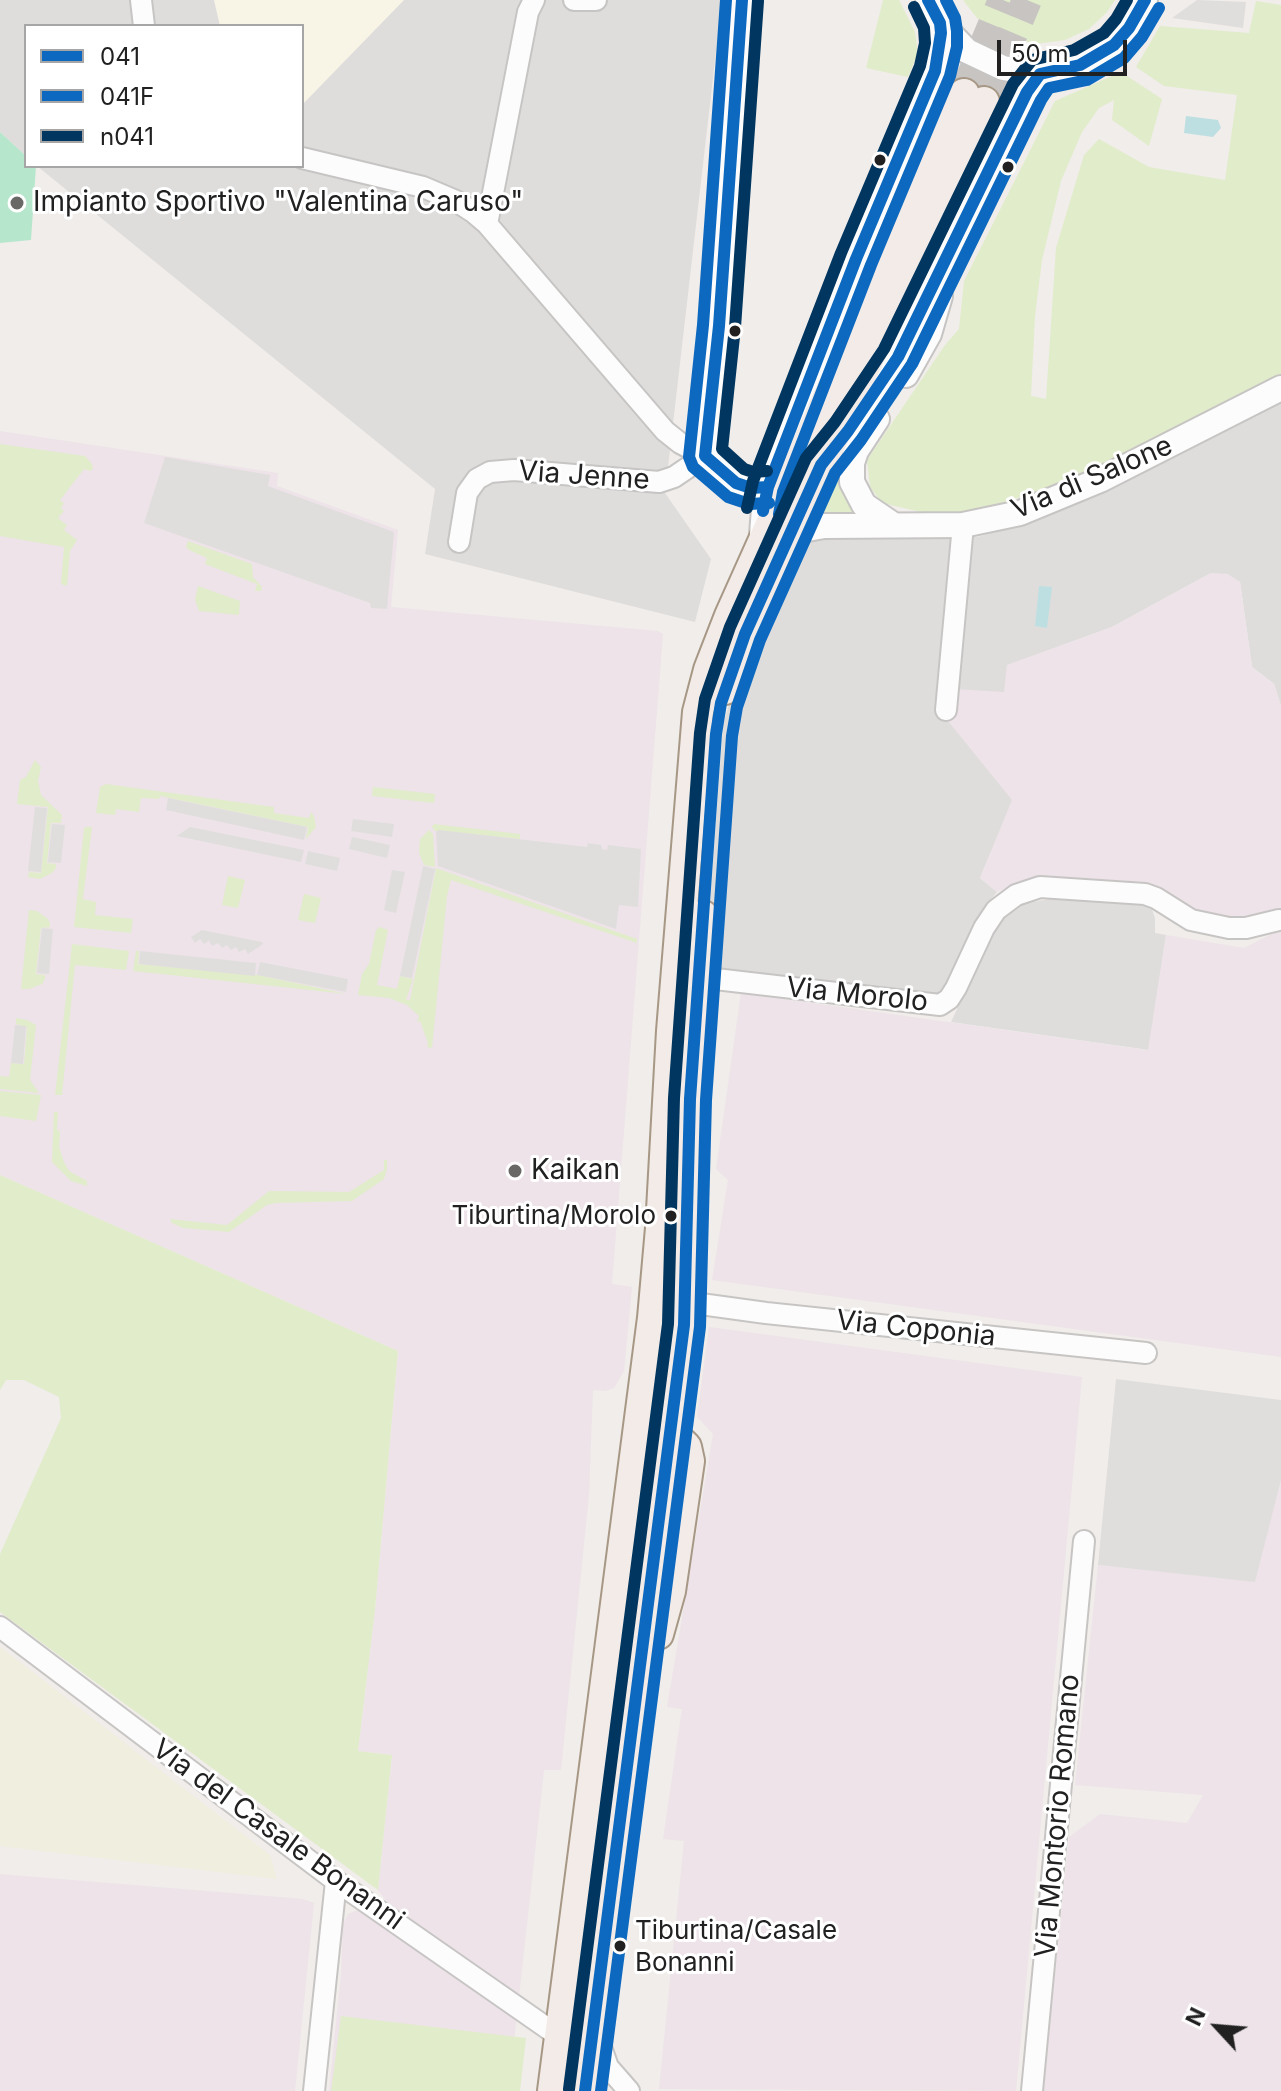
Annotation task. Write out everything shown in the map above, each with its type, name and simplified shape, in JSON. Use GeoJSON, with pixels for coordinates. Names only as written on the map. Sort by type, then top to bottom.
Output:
{"type":"FeatureCollection","features":[{"type":"Feature","properties":{"kind":"main road"},"geometry":{"type":"LineString","coordinates":[[553,2091],[659,1259],[670,1062],[685,905],[697,722],[716,651],[761,545],[974,98],[821,465],[741,645],[719,712],[690,1099],[686,1302],[669,1438]]}},
{"type":"Feature","properties":{"kind":"main road"},"geometry":{"type":"LineString","coordinates":[[585,2091],[636,1687],[658,1636],[668,1601],[689,1466],[686,1447],[669,1438],[637,1432]]}},
{"type":"Feature","properties":{"kind":"street"},"geometry":{"type":"LineString","coordinates":[[141,0],[144,24]]}},
{"type":"Feature","properties":{"kind":"street"},"geometry":{"type":"LineString","coordinates":[[574,0],[596,0]]}},
{"type":"Feature","properties":{"kind":"street"},"geometry":{"type":"LineString","coordinates":[[705,456],[719,326],[742,0]]}},
{"type":"Feature","properties":{"kind":"street"},"geometry":{"type":"LineString","coordinates":[[928,0],[940,23],[954,40],[984,61],[1011,70],[1040,74],[1060,72],[1114,45],[1129,28],[1145,0]]}},
{"type":"Feature","properties":{"kind":"street"},"geometry":{"type":"LineString","coordinates":[[487,224],[531,4]]}},
{"type":"Feature","properties":{"kind":"street"},"geometry":{"type":"LineString","coordinates":[[761,545],[763,507],[768,487],[882,192],[935,71],[941,45],[940,23]]}},
{"type":"Feature","properties":{"kind":"street"},"geometry":{"type":"LineString","coordinates":[[821,465],[898,357],[1027,92],[1040,74]]}},
{"type":"Feature","properties":{"kind":"street"},"geometry":{"type":"LineString","coordinates":[[304,158],[423,187],[456,201],[487,224],[665,431],[705,456],[736,483],[751,488],[768,487]]}},
{"type":"Feature","properties":{"kind":"street"},"geometry":{"type":"LineString","coordinates":[[892,524],[868,509],[860,499],[852,482],[852,463],[860,443],[929,334],[938,306],[943,265]]}},
{"type":"Feature","properties":{"kind":"street","name":"Via di Salone"},"geometry":{"type":"LineString","coordinates":[[791,532],[824,526],[963,525],[1020,513],[1152,455],[1281,388]]}},
{"type":"Feature","properties":{"kind":"street","name":"Via Jenne"},"geometry":{"type":"LineString","coordinates":[[459,542],[467,493],[477,479],[490,472],[514,470],[659,482],[674,477],[705,456]]}},
{"type":"Feature","properties":{"kind":"street"},"geometry":{"type":"LineString","coordinates":[[946,710],[963,525]]}},
{"type":"Feature","properties":{"kind":"street","name":"Via Morolo"},"geometry":{"type":"LineString","coordinates":[[698,977],[940,1005],[949,999],[956,988],[984,928],[996,910],[1016,895],[1040,887],[1145,894],[1191,920],[1229,928],[1246,928],[1279,920]]}},
{"type":"Feature","properties":{"kind":"street","name":"Via Coponia"},"geometry":{"type":"LineString","coordinates":[[686,1302],[1146,1353]]}},
{"type":"Feature","properties":{"kind":"street","name":"Via Montorio Romano"},"geometry":{"type":"LineString","coordinates":[[1032,2091],[1084,1541]]}},
{"type":"Feature","properties":{"kind":"street","name":"Via del Casale Bonanni"},"geometry":{"type":"LineString","coordinates":[[0,1627],[336,1881],[560,2037]]}},
{"type":"Feature","properties":{"kind":"street"},"geometry":{"type":"LineString","coordinates":[[314,2091],[336,1881]]}},
{"type":"Feature","properties":{"kind":"street"},"geometry":{"type":"LineString","coordinates":[[594,2028],[608,2067],[629,2091]]}},
{"type":"Feature","properties":{"kind":"shaded area"},"geometry":{"type":"Polygon","coordinates":[[[0,0],[722,0],[665,493],[711,559],[695,622],[425,554],[435,489],[39,168],[304,168],[304,24],[24,24],[24,154],[0,132],[0,0]]]}},
{"type":"Feature","properties":{"kind":"shaded area"},"geometry":{"type":"Polygon","coordinates":[[[214,0],[404,0],[304,103],[304,24],[220,24],[214,0]]]}},
{"type":"Feature","properties":{"kind":"shaded area"},"geometry":{"type":"Polygon","coordinates":[[[1197,0],[1246,2],[1243,28],[1172,18],[1197,0]]]}},
{"type":"Feature","properties":{"kind":"shaded area"},"geometry":{"type":"Polygon","coordinates":[[[1281,398],[1281,706],[1274,684],[1252,667],[1240,582],[1211,573],[1112,627],[1008,665],[1013,800],[980,878],[997,892],[988,903],[947,991],[933,998],[705,972],[723,724],[732,695],[803,544],[824,536],[977,537],[1037,520],[1281,398]]]}},
{"type":"Feature","properties":{"kind":"shaded area"},"geometry":{"type":"Polygon","coordinates":[[[0,431],[278,473],[277,486],[398,530],[391,607],[658,631],[663,634],[612,1284],[632,1287],[624,1371],[614,1388],[593,1390],[589,1495],[561,1770],[544,1770],[519,1997],[390,1906],[378,1890],[392,1755],[358,1751],[375,1610],[398,1351],[0,1175],[0,431]]]}},
{"type":"Feature","properties":{"kind":"shaded area"},"geometry":{"type":"Polygon","coordinates":[[[165,457],[270,475],[268,486],[394,532],[387,609],[371,608],[370,603],[144,523],[165,457]]]}},
{"type":"Feature","properties":{"kind":"shaded area"},"geometry":{"type":"Polygon","coordinates":[[[1211,573],[1228,574],[1240,582],[1252,667],[1274,684],[1281,706],[1281,911],[1238,924],[1189,910],[1149,885],[1107,880],[1035,876],[997,892],[980,878],[1012,800],[948,721],[954,689],[1004,692],[1007,665],[1112,627],[1211,573]]]}},
{"type":"Feature","properties":{"kind":"shaded area"},"geometry":{"type":"Polygon","coordinates":[[[168,798],[307,827],[304,840],[166,810],[168,798]]]}},
{"type":"Feature","properties":{"kind":"shaded area"},"geometry":{"type":"Polygon","coordinates":[[[35,807],[47,808],[41,872],[28,871],[35,807]]]}},
{"type":"Feature","properties":{"kind":"shaded area"},"geometry":{"type":"Polygon","coordinates":[[[353,819],[394,824],[392,837],[351,831],[353,819]]]}},
{"type":"Feature","properties":{"kind":"shaded area"},"geometry":{"type":"Polygon","coordinates":[[[52,824],[65,825],[61,863],[48,862],[52,824]]]}},
{"type":"Feature","properties":{"kind":"shaded area"},"geometry":{"type":"Polygon","coordinates":[[[190,827],[304,850],[301,862],[177,836],[190,827]]]}},
{"type":"Feature","properties":{"kind":"shaded area"},"geometry":{"type":"Polygon","coordinates":[[[436,832],[587,847],[588,843],[601,845],[602,849],[607,850],[608,845],[641,849],[638,907],[619,905],[616,929],[438,866],[436,832]]]}},
{"type":"Feature","properties":{"kind":"shaded area"},"geometry":{"type":"Polygon","coordinates":[[[352,837],[390,845],[387,858],[349,849],[352,837]]]}},
{"type":"Feature","properties":{"kind":"shaded area"},"geometry":{"type":"Polygon","coordinates":[[[308,851],[340,858],[337,871],[305,864],[308,851]]]}},
{"type":"Feature","properties":{"kind":"shaded area"},"geometry":{"type":"Polygon","coordinates":[[[423,866],[435,869],[412,978],[400,976],[423,866]]]}},
{"type":"Feature","properties":{"kind":"shaded area"},"geometry":{"type":"Polygon","coordinates":[[[392,870],[405,872],[396,913],[384,910],[392,870]]]}},
{"type":"Feature","properties":{"kind":"shaded area"},"geometry":{"type":"Polygon","coordinates":[[[1060,897],[1150,904],[1155,918],[1155,933],[1166,935],[1149,1050],[951,1022],[1002,913],[1017,905],[1060,897]]]}},
{"type":"Feature","properties":{"kind":"shaded area"},"geometry":{"type":"Polygon","coordinates":[[[42,928],[53,929],[49,974],[37,973],[42,928]]]}},
{"type":"Feature","properties":{"kind":"shaded area"},"geometry":{"type":"Polygon","coordinates":[[[1281,929],[1281,1357],[712,1280],[728,1180],[716,1169],[741,993],[1148,1050],[1166,935],[1244,948],[1281,929]]]}},
{"type":"Feature","properties":{"kind":"shaded area"},"geometry":{"type":"Polygon","coordinates":[[[202,930],[263,944],[248,954],[245,949],[239,952],[236,947],[231,950],[227,945],[222,948],[218,943],[212,946],[209,941],[204,944],[200,939],[195,943],[191,937],[202,930]]]}},
{"type":"Feature","properties":{"kind":"shaded area"},"geometry":{"type":"Polygon","coordinates":[[[140,951],[256,963],[255,976],[139,964],[140,951]]]}},
{"type":"Feature","properties":{"kind":"shaded area"},"geometry":{"type":"Polygon","coordinates":[[[260,962],[348,979],[346,992],[257,975],[260,962]]]}},
{"type":"Feature","properties":{"kind":"shaded area"},"geometry":{"type":"Polygon","coordinates":[[[15,1025],[26,1026],[23,1064],[11,1063],[15,1025]]]}},
{"type":"Feature","properties":{"kind":"shaded area"},"geometry":{"type":"Polygon","coordinates":[[[709,1327],[1082,1377],[1016,2091],[659,2089],[684,1841],[663,1839],[682,1709],[667,1707],[713,1434],[697,1417],[709,1327]]]}},
{"type":"Feature","properties":{"kind":"shaded area"},"geometry":{"type":"Polygon","coordinates":[[[1116,1379],[1281,1400],[1281,1480],[1255,1582],[1098,1565],[1116,1379]]]}},
{"type":"Feature","properties":{"kind":"shaded area"},"geometry":{"type":"Polygon","coordinates":[[[1281,1480],[1281,2091],[1043,2091],[1069,1837],[1100,1814],[1187,1823],[1203,1795],[1075,1785],[1098,1565],[1254,1581],[1281,1480]]]}},
{"type":"Feature","properties":{"kind":"shaded area"},"geometry":{"type":"Polygon","coordinates":[[[0,1647],[270,1855],[277,1879],[0,1846],[0,1647]]]}},
{"type":"Feature","properties":{"kind":"shaded area"},"geometry":{"type":"Polygon","coordinates":[[[0,1874],[303,1899],[314,1903],[295,2091],[0,2091],[0,1874]]]}},
{"type":"Feature","properties":{"kind":"shaded area"},"geometry":{"type":"Polygon","coordinates":[[[366,1911],[517,2013],[509,2091],[329,2091],[343,1924],[348,1914],[366,1911]]]}},
{"type":"Feature","properties":{"kind":"green space"},"geometry":{"type":"Polygon","coordinates":[[[883,0],[899,0],[915,32],[918,53],[908,77],[866,68],[883,0]]]}},
{"type":"Feature","properties":{"kind":"green space"},"geometry":{"type":"Polygon","coordinates":[[[963,0],[1115,0],[1089,29],[1065,40],[1036,44],[1000,35],[977,18],[963,0]]]}},
{"type":"Feature","properties":{"kind":"green space"},"geometry":{"type":"Polygon","coordinates":[[[1256,1],[1281,5],[1281,375],[1150,443],[1046,489],[960,513],[925,513],[882,503],[870,487],[867,460],[959,329],[964,281],[1055,101],[1121,72],[1162,99],[1149,146],[1112,120],[1114,100],[1099,108],[1082,132],[1061,181],[1042,260],[1035,316],[1031,396],[1046,399],[1056,248],[1084,155],[1099,139],[1149,167],[1225,180],[1237,95],[1164,86],[1136,67],[1160,26],[1249,33],[1256,1]]]}},
{"type":"Feature","properties":{"kind":"green space","name":"Impianto Sportivo \"Valentina Caruso\""},"geometry":{"type":"Polygon","coordinates":[[[0,132],[24,154],[24,168],[36,168],[31,240],[0,243],[0,132]]]}},
{"type":"Feature","properties":{"kind":"green space"},"geometry":{"type":"Polygon","coordinates":[[[0,444],[85,456],[92,464],[93,469],[84,469],[60,500],[64,503],[61,508],[64,511],[58,518],[67,525],[64,530],[77,540],[70,551],[67,586],[61,584],[64,547],[0,536],[0,444]]]}},
{"type":"Feature","properties":{"kind":"green space"},"geometry":{"type":"Polygon","coordinates":[[[845,452],[841,483],[861,518],[808,518],[845,452]]]}},
{"type":"Feature","properties":{"kind":"green space"},"geometry":{"type":"Polygon","coordinates":[[[188,541],[252,564],[253,577],[262,587],[261,591],[255,591],[257,584],[205,564],[207,558],[186,547],[188,541]]]}},
{"type":"Feature","properties":{"kind":"green space"},"geometry":{"type":"Polygon","coordinates":[[[198,586],[240,601],[239,615],[199,611],[195,600],[198,586]]]}},
{"type":"Feature","properties":{"kind":"green space"},"geometry":{"type":"Polygon","coordinates":[[[35,760],[41,767],[38,781],[41,795],[62,815],[61,823],[51,823],[47,863],[56,864],[56,868],[40,879],[28,877],[29,872],[41,873],[48,807],[17,804],[20,780],[26,777],[35,760]]]}},
{"type":"Feature","properties":{"kind":"green space"},"geometry":{"type":"Polygon","coordinates":[[[106,784],[274,807],[274,813],[309,818],[311,812],[316,827],[306,839],[308,827],[160,796],[159,799],[141,798],[139,812],[116,809],[115,815],[96,813],[100,787],[106,784]]]}},
{"type":"Feature","properties":{"kind":"green space"},"geometry":{"type":"Polygon","coordinates":[[[373,787],[435,794],[434,803],[372,796],[373,787]]]}},
{"type":"Feature","properties":{"kind":"green space"},"geometry":{"type":"Polygon","coordinates":[[[434,824],[520,834],[520,839],[435,831],[432,827],[434,824]]]}},
{"type":"Feature","properties":{"kind":"green space"},"geometry":{"type":"Polygon","coordinates":[[[86,827],[92,827],[83,899],[96,902],[95,915],[133,919],[131,933],[74,927],[86,827]]]}},
{"type":"Feature","properties":{"kind":"green space"},"geometry":{"type":"Polygon","coordinates":[[[429,830],[433,834],[435,867],[424,865],[419,853],[420,839],[429,830]]]}},
{"type":"Feature","properties":{"kind":"green space"},"geometry":{"type":"Polygon","coordinates":[[[436,868],[637,939],[637,943],[451,880],[432,1048],[427,1047],[420,1021],[417,1022],[419,1016],[407,1005],[389,998],[358,995],[376,930],[380,927],[388,930],[377,985],[397,989],[400,976],[413,979],[406,1000],[410,1000],[436,868]]]}},
{"type":"Feature","properties":{"kind":"green space"},"geometry":{"type":"Polygon","coordinates":[[[228,876],[245,880],[238,908],[222,905],[228,876]]]}},
{"type":"Feature","properties":{"kind":"green space"},"geometry":{"type":"Polygon","coordinates":[[[304,894],[321,898],[315,923],[298,920],[304,894]]]}},
{"type":"Feature","properties":{"kind":"green space"},"geometry":{"type":"Polygon","coordinates":[[[29,910],[37,911],[50,924],[50,927],[41,928],[36,974],[45,975],[45,979],[42,984],[21,989],[29,910]]]}},
{"type":"Feature","properties":{"kind":"green space"},"geometry":{"type":"Polygon","coordinates":[[[72,944],[129,951],[126,970],[75,965],[62,1095],[55,1095],[72,944]]]}},
{"type":"Feature","properties":{"kind":"green space"},"geometry":{"type":"Polygon","coordinates":[[[136,951],[139,951],[138,964],[258,975],[347,994],[133,971],[136,951]]]}},
{"type":"Feature","properties":{"kind":"green space"},"geometry":{"type":"Polygon","coordinates":[[[16,1018],[36,1025],[30,1080],[39,1093],[0,1089],[0,1076],[9,1077],[11,1063],[24,1064],[27,1027],[16,1024],[16,1018]]]}},
{"type":"Feature","properties":{"kind":"green space"},"geometry":{"type":"Polygon","coordinates":[[[0,1091],[41,1095],[36,1121],[0,1116],[0,1091]]]}},
{"type":"Feature","properties":{"kind":"green space"},"geometry":{"type":"Polygon","coordinates":[[[54,1112],[58,1112],[59,1147],[64,1162],[69,1171],[87,1181],[87,1186],[71,1181],[52,1162],[54,1112]]]}},
{"type":"Feature","properties":{"kind":"green space"},"geometry":{"type":"Polygon","coordinates":[[[384,1160],[387,1160],[387,1169],[384,1179],[352,1201],[267,1205],[229,1232],[183,1228],[170,1219],[227,1225],[269,1191],[349,1192],[384,1170],[384,1160]]]}},
{"type":"Feature","properties":{"kind":"green space"},"geometry":{"type":"Polygon","coordinates":[[[0,1175],[398,1351],[375,1610],[358,1751],[392,1755],[378,1890],[0,1612],[0,1554],[61,1418],[59,1397],[24,1380],[6,1380],[0,1390],[0,1175]]]}},
{"type":"Feature","properties":{"kind":"green space"},"geometry":{"type":"Polygon","coordinates":[[[341,2016],[526,2038],[520,2091],[331,2091],[341,2016]]]}},
{"type":"Feature","properties":{"kind":"water"},"geometry":{"type":"Polygon","coordinates":[[[1186,116],[1218,120],[1221,128],[1213,137],[1184,133],[1186,116]]]}},
{"type":"Feature","properties":{"kind":"water"},"geometry":{"type":"Polygon","coordinates":[[[1039,586],[1052,587],[1047,628],[1035,626],[1039,586]]]}},
{"type":"Feature","properties":{"kind":"tunnel"},"geometry":{"type":"LineString","coordinates":[[964,94],[1003,0]]}},
{"type":"Feature","properties":{"kind":"tunnel"},"geometry":{"type":"LineString","coordinates":[[984,102],[1027,0]]}},
{"type":"Feature","properties":{"kind":"transit line","name":"041F"},"geometry":{"type":"LineString","coordinates":[[726,0],[703,325],[689,457],[693,467],[728,497],[749,504],[769,503]]}},
{"type":"Feature","properties":{"kind":"transit line","name":"041"},"geometry":{"type":"LineString","coordinates":[[742,0],[719,326],[705,456],[736,483],[751,488],[768,487]]}},
{"type":"Feature","properties":{"kind":"transit line","name":"041"},"geometry":{"type":"LineString","coordinates":[[763,511],[768,487],[856,259],[935,71],[941,33],[940,23],[928,0]]}},
{"type":"Feature","properties":{"kind":"transit line","name":"041F"},"geometry":{"type":"LineString","coordinates":[[779,514],[783,492],[871,265],[950,76],[957,47],[957,31],[955,18],[946,0]]}},
{"type":"Feature","properties":{"kind":"transit line","name":"n041"},"geometry":{"type":"LineString","coordinates":[[569,2089],[668,1324],[674,1098],[705,699],[730,627],[806,458],[835,422],[884,349],[1013,84],[1032,60],[1074,50],[1104,33],[1127,0]]}},
{"type":"Feature","properties":{"kind":"transit line","name":"041"},"geometry":{"type":"LineString","coordinates":[[585,2091],[684,1325],[690,1099],[716,734],[721,703],[745,634],[821,465],[898,357],[1027,92],[1040,74],[1080,65],[1114,45],[1129,28],[1145,0]]}},
{"type":"Feature","properties":{"kind":"transit line","name":"n041"},"geometry":{"type":"LineString","coordinates":[[758,1],[735,327],[722,449],[744,469],[767,471]]}},
{"type":"Feature","properties":{"kind":"transit line","name":"n041"},"geometry":{"type":"LineString","coordinates":[[747,508],[753,481],[841,253],[920,66],[925,43],[924,28],[914,7]]}},
{"type":"Feature","properties":{"kind":"transit line","name":"041F"},"geometry":{"type":"LineString","coordinates":[[601,2091],[700,1327],[706,1100],[732,736],[737,707],[760,640],[835,473],[912,364],[1041,100],[1049,88],[1087,80],[1124,58],[1142,37],[1159,8]]}},
{"type":"Feature","properties":{"kind":"place","name":"Impianto Sportivo \"Valentina Caruso\""},"geometry":{"type":"Point","coordinates":[17,203]}},
{"type":"Feature","properties":{"kind":"place","name":"Kaikan"},"geometry":{"type":"Point","coordinates":[515,1171]}},
{"type":"Feature","properties":{"kind":"place","name":"Tiburtina/Morolo"},"geometry":{"type":"Point","coordinates":[671,1216]}},
{"type":"Feature","properties":{"kind":"place","name":"Tiburtina/Casale Bonanni"},"geometry":{"type":"Point","coordinates":[620,1946]}}]}
